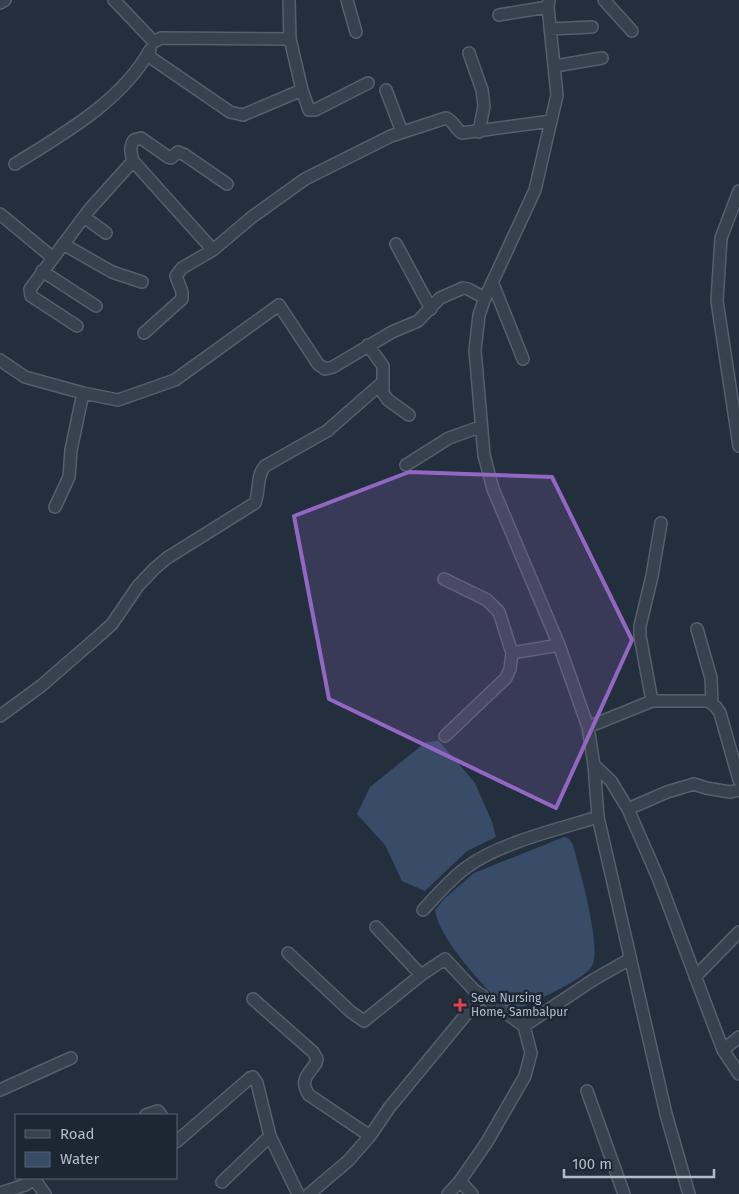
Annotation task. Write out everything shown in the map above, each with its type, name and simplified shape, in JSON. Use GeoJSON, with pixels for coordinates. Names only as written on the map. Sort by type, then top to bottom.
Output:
{"type":"FeatureCollection","features":[{"type":"Feature","properties":{"kind":"street"},"geometry":{"type":"LineString","coordinates":[[0,3],[5,0]]}},
{"type":"Feature","properties":{"kind":"street"},"geometry":{"type":"LineString","coordinates":[[114,0],[154,42]]}},
{"type":"Feature","properties":{"kind":"street"},"geometry":{"type":"LineString","coordinates":[[289,0],[290,39],[302,90],[309,110],[315,110],[368,83]]}},
{"type":"Feature","properties":{"kind":"street"},"geometry":{"type":"LineString","coordinates":[[347,0],[356,32]]}},
{"type":"Feature","properties":{"kind":"street"},"geometry":{"type":"LineString","coordinates":[[604,0],[632,31]]}},
{"type":"Feature","properties":{"kind":"street"},"geometry":{"type":"LineString","coordinates":[[499,15],[549,3],[557,95],[535,190],[479,315],[475,350],[480,427],[484,455],[493,489],[559,645],[588,727],[594,765],[598,817],[666,1114],[689,1194]]}},
{"type":"Feature","properties":{"kind":"street"},"geometry":{"type":"LineString","coordinates":[[550,29],[592,28]]}},
{"type":"Feature","properties":{"kind":"street"},"geometry":{"type":"LineString","coordinates":[[15,164],[84,120],[114,94],[136,70],[154,42],[162,38],[290,39]]}},
{"type":"Feature","properties":{"kind":"street"},"geometry":{"type":"LineString","coordinates":[[469,53],[482,90],[484,106],[479,132]]}},
{"type":"Feature","properties":{"kind":"street"},"geometry":{"type":"LineString","coordinates":[[147,55],[230,112],[242,115],[302,90]]}},
{"type":"Feature","properties":{"kind":"street"},"geometry":{"type":"LineString","coordinates":[[555,66],[602,58]]}},
{"type":"Feature","properties":{"kind":"street"},"geometry":{"type":"LineString","coordinates":[[386,90],[402,132]]}},
{"type":"Feature","properties":{"kind":"street"},"geometry":{"type":"LineString","coordinates":[[144,333],[182,299],[177,273],[182,268],[213,250],[252,217],[305,179],[391,136],[446,118],[452,121],[458,131],[462,133],[551,121]]}},
{"type":"Feature","properties":{"kind":"street"},"geometry":{"type":"LineString","coordinates":[[213,250],[133,161],[130,150],[131,145],[134,140],[141,138],[168,158],[171,158],[178,152],[227,184]]}},
{"type":"Feature","properties":{"kind":"street"},"geometry":{"type":"LineString","coordinates":[[77,326],[31,296],[30,289],[84,217],[133,161]]}},
{"type":"Feature","properties":{"kind":"street"},"geometry":{"type":"LineString","coordinates":[[739,191],[721,238],[717,301],[739,446]]}},
{"type":"Feature","properties":{"kind":"street"},"geometry":{"type":"LineString","coordinates":[[0,214],[53,258]]}},
{"type":"Feature","properties":{"kind":"street"},"geometry":{"type":"LineString","coordinates":[[84,217],[106,233]]}},
{"type":"Feature","properties":{"kind":"street"},"geometry":{"type":"LineString","coordinates":[[63,244],[112,272],[142,282]]}},
{"type":"Feature","properties":{"kind":"street"},"geometry":{"type":"LineString","coordinates":[[396,244],[431,308]]}},
{"type":"Feature","properties":{"kind":"street"},"geometry":{"type":"LineString","coordinates":[[42,271],[96,306]]}},
{"type":"Feature","properties":{"kind":"street"},"geometry":{"type":"LineString","coordinates":[[493,284],[522,360]]}},
{"type":"Feature","properties":{"kind":"street"},"geometry":{"type":"LineString","coordinates":[[0,360],[25,377],[83,393],[118,400],[175,380],[279,305],[323,369],[333,368],[368,345],[418,320],[440,298],[463,288],[485,298]]}},
{"type":"Feature","properties":{"kind":"street"},"geometry":{"type":"LineString","coordinates":[[368,345],[383,366],[383,393],[388,400],[408,415]]}},
{"type":"Feature","properties":{"kind":"street"},"geometry":{"type":"LineString","coordinates":[[0,716],[41,686],[112,624],[138,586],[166,558],[255,503],[260,474],[266,466],[327,431],[383,382]]}},
{"type":"Feature","properties":{"kind":"street"},"geometry":{"type":"LineString","coordinates":[[55,507],[69,476],[83,393]]}},
{"type":"Feature","properties":{"kind":"street"},"geometry":{"type":"LineString","coordinates":[[406,465],[449,438],[480,427]]}},
{"type":"Feature","properties":{"kind":"street"},"geometry":{"type":"LineString","coordinates":[[652,701],[640,636],[640,626],[652,576],[661,523]]}},
{"type":"Feature","properties":{"kind":"street"},"geometry":{"type":"LineString","coordinates":[[444,579],[487,600],[499,612],[512,652],[510,669],[506,678],[445,736]]}},
{"type":"Feature","properties":{"kind":"street"},"geometry":{"type":"LineString","coordinates":[[697,629],[711,678],[712,703]]}},
{"type":"Feature","properties":{"kind":"street"},"geometry":{"type":"LineString","coordinates":[[512,652],[559,645]]}},
{"type":"Feature","properties":{"kind":"street"},"geometry":{"type":"LineString","coordinates":[[588,727],[652,701],[708,701],[720,713],[739,780]]}},
{"type":"Feature","properties":{"kind":"street"},"geometry":{"type":"LineString","coordinates":[[594,765],[611,781],[628,809],[659,880],[723,1050],[739,1074]]}},
{"type":"Feature","properties":{"kind":"street"},"geometry":{"type":"LineString","coordinates":[[628,809],[667,792],[694,784],[730,792],[739,790]]}},
{"type":"Feature","properties":{"kind":"street"},"geometry":{"type":"LineString","coordinates":[[423,910],[456,876],[483,857],[541,834],[598,817]]}},
{"type":"Feature","properties":{"kind":"street"},"geometry":{"type":"LineString","coordinates":[[376,927],[421,975]]}},
{"type":"Feature","properties":{"kind":"street"},"geometry":{"type":"LineString","coordinates":[[695,977],[739,932]]}},
{"type":"Feature","properties":{"kind":"street"},"geometry":{"type":"LineString","coordinates":[[288,953],[351,1012],[364,1021],[421,975],[445,959],[474,990],[524,1026],[531,1053],[525,1076],[486,1142],[460,1181],[448,1194]]}},
{"type":"Feature","properties":{"kind":"street"},"geometry":{"type":"LineString","coordinates":[[524,1026],[593,980],[630,959]]}},
{"type":"Feature","properties":{"kind":"street"},"geometry":{"type":"LineString","coordinates":[[313,1191],[348,1161],[370,1136],[388,1108],[482,995]]}},
{"type":"Feature","properties":{"kind":"street"},"geometry":{"type":"LineString","coordinates":[[253,998],[312,1052],[316,1063],[304,1081],[304,1088],[309,1095],[370,1136]]}},
{"type":"Feature","properties":{"kind":"street"},"geometry":{"type":"LineString","coordinates":[[723,1050],[739,1037]]}},
{"type":"Feature","properties":{"kind":"street"},"geometry":{"type":"LineString","coordinates":[[0,1090],[71,1058]]}},
{"type":"Feature","properties":{"kind":"street"},"geometry":{"type":"LineString","coordinates":[[178,1140],[253,1077],[257,1083],[270,1136],[298,1194]]}},
{"type":"Feature","properties":{"kind":"street"},"geometry":{"type":"LineString","coordinates":[[586,1091],[624,1194]]}},
{"type":"Feature","properties":{"kind":"street"},"geometry":{"type":"LineString","coordinates":[[149,1114],[158,1111],[160,1114]]}},
{"type":"Feature","properties":{"kind":"street"},"geometry":{"type":"LineString","coordinates":[[222,1182],[270,1136]]}},
{"type":"Feature","properties":{"kind":"street"},"geometry":{"type":"LineString","coordinates":[[0,1193],[25,1185],[34,1179]]}},
{"type":"Feature","properties":{"kind":"street"},"geometry":{"type":"LineString","coordinates":[[36,1179],[45,1194]]}},
{"type":"Feature","properties":{"kind":"street"},"geometry":{"type":"LineString","coordinates":[[460,1181],[472,1194]]}},
{"type":"Feature","properties":{"kind":"highlighted area"},"geometry":{"type":"Polygon","coordinates":[[[409,472],[552,477],[632,640],[556,808],[329,699],[294,516],[409,472]]]}},
{"type":"Feature","properties":{"kind":"water"},"geometry":{"type":"Polygon","coordinates":[[[439,741],[475,783],[492,822],[496,837],[467,851],[425,891],[402,881],[385,845],[357,814],[370,787],[426,742],[439,741]]]}},
{"type":"Feature","properties":{"kind":"water"},"geometry":{"type":"Polygon","coordinates":[[[564,837],[569,839],[573,845],[584,888],[594,942],[592,966],[588,971],[570,983],[512,1011],[506,1009],[454,949],[438,922],[435,910],[445,898],[474,873],[564,837]]]}},
{"type":"Feature","properties":{"kind":"place","name":"Seva Nursing Home, Sambalpur"},"geometry":{"type":"Point","coordinates":[460,1005]}}]}
